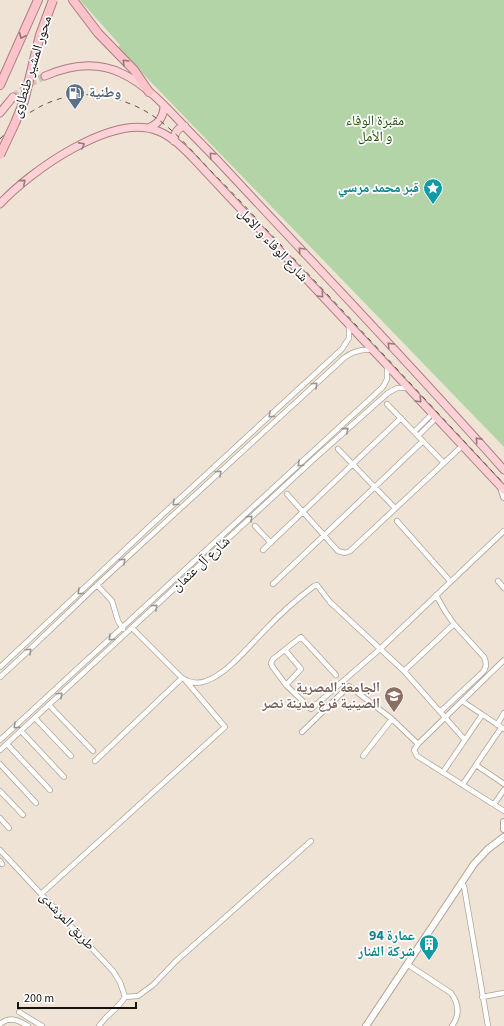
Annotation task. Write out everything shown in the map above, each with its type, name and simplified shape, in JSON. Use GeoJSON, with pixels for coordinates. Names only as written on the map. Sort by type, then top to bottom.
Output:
{"type":"FeatureCollection","features":[{"type":"Feature","properties":{"kind":"highway","name":"محور المشير طنطاوى"},"geometry":{"type":"LineString","coordinates":[[0,85],[38,0]]}},
{"type":"Feature","properties":{"kind":"highway","name":"محور المشير طنطاوى"},"geometry":{"type":"LineString","coordinates":[[0,155],[16,123],[24,101],[40,35],[53,0]]}},
{"type":"Feature","properties":{"kind":"highway"},"geometry":{"type":"LineString","coordinates":[[74,0],[93,27],[134,70],[150,92]]}},
{"type":"Feature","properties":{"kind":"main road","name":"شارع الوفاء و الامل"},"geometry":{"type":"LineString","coordinates":[[45,76],[74,66],[97,66],[109,68],[122,73],[150,92],[185,126],[445,403],[504,470]]}},
{"type":"Feature","properties":{"kind":"main road"},"geometry":{"type":"LineString","coordinates":[[0,113],[13,97]]}},
{"type":"Feature","properties":{"kind":"main road"},"geometry":{"type":"LineString","coordinates":[[148,128],[154,126],[160,120],[164,111],[164,105]]}},
{"type":"Feature","properties":{"kind":"main road"},"geometry":{"type":"LineString","coordinates":[[174,141],[176,131],[185,126]]}},
{"type":"Feature","properties":{"kind":"main road","name":"شارع الوفاء و الامل"},"geometry":{"type":"LineString","coordinates":[[0,204],[22,183],[39,170],[95,138],[118,129],[136,127],[158,131],[174,141],[192,157],[503,488]]}},
{"type":"Feature","properties":{"kind":"street"},"geometry":{"type":"LineString","coordinates":[[0,667],[345,346],[350,334],[349,325]]}},
{"type":"Feature","properties":{"kind":"street"},"geometry":{"type":"LineString","coordinates":[[345,346],[350,347],[351,353]]}},
{"type":"Feature","properties":{"kind":"street"},"geometry":{"type":"LineString","coordinates":[[0,677],[97,585],[344,358],[351,353],[363,350],[372,350]]}},
{"type":"Feature","properties":{"kind":"street"},"geometry":{"type":"LineString","coordinates":[[387,365],[388,375],[385,384],[390,387],[391,391],[397,388],[408,388]]}},
{"type":"Feature","properties":{"kind":"street","name":"شارع آل عثمان"},"geometry":{"type":"LineString","coordinates":[[0,740],[385,384]]}},
{"type":"Feature","properties":{"kind":"street","name":"شارع آل عثمان"},"geometry":{"type":"LineString","coordinates":[[0,750],[315,458],[391,391]]}},
{"type":"Feature","properties":{"kind":"street"},"geometry":{"type":"LineString","coordinates":[[387,404],[444,463]]}},
{"type":"Feature","properties":{"kind":"street"},"geometry":{"type":"LineString","coordinates":[[414,432],[421,424],[434,416]]}},
{"type":"Feature","properties":{"kind":"street"},"geometry":{"type":"LineString","coordinates":[[418,436],[426,428],[434,416]]}},
{"type":"Feature","properties":{"kind":"street"},"geometry":{"type":"LineString","coordinates":[[263,550],[401,418]]}},
{"type":"Feature","properties":{"kind":"street"},"geometry":{"type":"LineString","coordinates":[[421,424],[426,428]]}},
{"type":"Feature","properties":{"kind":"street"},"geometry":{"type":"LineString","coordinates":[[273,584],[423,441]]}},
{"type":"Feature","properties":{"kind":"street"},"geometry":{"type":"LineString","coordinates":[[287,494],[338,551],[343,553],[348,552],[462,446]]}},
{"type":"Feature","properties":{"kind":"street"},"geometry":{"type":"LineString","coordinates":[[338,449],[395,508]]}},
{"type":"Feature","properties":{"kind":"street","name":"شارع الوفاء و الامل"},"geometry":{"type":"LineString","coordinates":[[503,488],[504,497]]}},
{"type":"Feature","properties":{"kind":"street"},"geometry":{"type":"LineString","coordinates":[[397,521],[450,581]]}},
{"type":"Feature","properties":{"kind":"street"},"geometry":{"type":"LineString","coordinates":[[255,526],[271,543]]}},
{"type":"Feature","properties":{"kind":"street"},"geometry":{"type":"LineString","coordinates":[[149,527],[154,533]]}},
{"type":"Feature","properties":{"kind":"street"},"geometry":{"type":"LineString","coordinates":[[311,709],[380,649],[504,531]]}},
{"type":"Feature","properties":{"kind":"street"},"geometry":{"type":"LineString","coordinates":[[498,581],[504,588]]}},
{"type":"Feature","properties":{"kind":"street"},"geometry":{"type":"LineString","coordinates":[[97,585],[112,601],[122,628],[127,633]]}},
{"type":"Feature","properties":{"kind":"street"},"geometry":{"type":"LineString","coordinates":[[183,679],[196,683],[202,683],[212,678],[230,664],[286,610],[315,585],[319,586],[330,602],[404,671],[465,740]]}},
{"type":"Feature","properties":{"kind":"street"},"geometry":{"type":"LineString","coordinates":[[436,596],[454,624],[484,657],[487,663],[482,673],[440,712]]}},
{"type":"Feature","properties":{"kind":"street"},"geometry":{"type":"LineString","coordinates":[[404,671],[454,624]]}},
{"type":"Feature","properties":{"kind":"street"},"geometry":{"type":"LineString","coordinates":[[41,894],[225,727],[183,679],[132,628]]}},
{"type":"Feature","properties":{"kind":"street"},"geometry":{"type":"LineString","coordinates":[[318,716],[286,684],[271,663],[299,638],[302,638],[336,675]]}},
{"type":"Feature","properties":{"kind":"street"},"geometry":{"type":"LineString","coordinates":[[285,650],[301,669],[286,684]]}},
{"type":"Feature","properties":{"kind":"street"},"geometry":{"type":"LineString","coordinates":[[503,663],[414,748],[416,754],[504,811]]}},
{"type":"Feature","properties":{"kind":"street"},"geometry":{"type":"LineString","coordinates":[[95,761],[183,679]]}},
{"type":"Feature","properties":{"kind":"street"},"geometry":{"type":"LineString","coordinates":[[302,732],[349,686],[392,719],[418,744]]}},
{"type":"Feature","properties":{"kind":"street"},"geometry":{"type":"LineString","coordinates":[[462,701],[501,727]]}},
{"type":"Feature","properties":{"kind":"street"},"geometry":{"type":"LineString","coordinates":[[49,705],[92,751]]}},
{"type":"Feature","properties":{"kind":"street"},"geometry":{"type":"LineString","coordinates":[[462,784],[501,727],[504,713]]}},
{"type":"Feature","properties":{"kind":"street"},"geometry":{"type":"LineString","coordinates":[[443,772],[482,715]]}},
{"type":"Feature","properties":{"kind":"street"},"geometry":{"type":"LineString","coordinates":[[35,718],[71,756]]}},
{"type":"Feature","properties":{"kind":"street"},"geometry":{"type":"LineString","coordinates":[[363,756],[392,719]]}},
{"type":"Feature","properties":{"kind":"street"},"geometry":{"type":"LineString","coordinates":[[20,731],[64,777]]}},
{"type":"Feature","properties":{"kind":"street"},"geometry":{"type":"LineString","coordinates":[[7,744],[50,790]]}},
{"type":"Feature","properties":{"kind":"street"},"geometry":{"type":"LineString","coordinates":[[0,764],[36,803]]}},
{"type":"Feature","properties":{"kind":"street"},"geometry":{"type":"LineString","coordinates":[[476,765],[504,784]]}},
{"type":"Feature","properties":{"kind":"street"},"geometry":{"type":"LineString","coordinates":[[0,790],[23,815]]}},
{"type":"Feature","properties":{"kind":"street"},"geometry":{"type":"LineString","coordinates":[[494,804],[504,790]]}},
{"type":"Feature","properties":{"kind":"street"},"geometry":{"type":"LineString","coordinates":[[0,818],[9,828]]}},
{"type":"Feature","properties":{"kind":"street"},"geometry":{"type":"LineString","coordinates":[[504,822],[504,830]]}},
{"type":"Feature","properties":{"kind":"street"},"geometry":{"type":"LineString","coordinates":[[366,1026],[474,864],[488,849],[504,837]]}},
{"type":"Feature","properties":{"kind":"street"},"geometry":{"type":"LineString","coordinates":[[99,1026],[102,1020],[116,1009],[124,997],[138,996],[153,985],[176,962],[311,841]]}},
{"type":"Feature","properties":{"kind":"street"},"geometry":{"type":"LineString","coordinates":[[370,1026],[480,861],[504,842]]}},
{"type":"Feature","properties":{"kind":"street","name":"طريق المرشدى"},"geometry":{"type":"LineString","coordinates":[[0,850],[113,971],[117,976],[124,997]]}},
{"type":"Feature","properties":{"kind":"street"},"geometry":{"type":"LineString","coordinates":[[464,886],[488,1026]]}},
{"type":"Feature","properties":{"kind":"street"},"geometry":{"type":"LineString","coordinates":[[410,966],[451,993],[455,998],[458,1016],[452,1026]]}},
{"type":"Feature","properties":{"kind":"street"},"geometry":{"type":"LineString","coordinates":[[482,997],[504,993]]}},
{"type":"Feature","properties":{"kind":"street"},"geometry":{"type":"LineString","coordinates":[[20,1012],[42,1026]]}},
{"type":"Feature","properties":{"kind":"street"},"geometry":{"type":"LineString","coordinates":[[0,1024],[4,1021],[13,1019],[28,1026]]}},
{"type":"Feature","properties":{"kind":"green space","name":"مقبرة الوفاء و الأمل"},"geometry":{"type":"Polygon","coordinates":[[[80,0],[504,0],[504,447],[118,48],[120,45],[80,0]]]}},
{"type":"Feature","properties":{"kind":"tunnel"},"geometry":{"type":"LineString","coordinates":[[13,97],[31,83],[45,76]]}},
{"type":"Feature","properties":{"kind":"railway"},"geometry":{"type":"LineString","coordinates":[[0,139],[13,126],[42,106],[58,99],[75,96],[92,95],[110,97],[140,108],[151,115],[181,139],[504,484]]}},
{"type":"Feature","properties":{"kind":"place","name":"وطنية"},"geometry":{"type":"Point","coordinates":[75,110]}},
{"type":"Feature","properties":{"kind":"place","name":"قبر محمد مرسي"},"geometry":{"type":"Point","coordinates":[433,205]}},
{"type":"Feature","properties":{"kind":"place","name":"الجامعة المصرية الصينية فرع مدينة نصر"},"geometry":{"type":"Point","coordinates":[394,713]}},
{"type":"Feature","properties":{"kind":"place","name":"عمارة 94 شركة الفنار"},"geometry":{"type":"Point","coordinates":[429,961]}}]}
